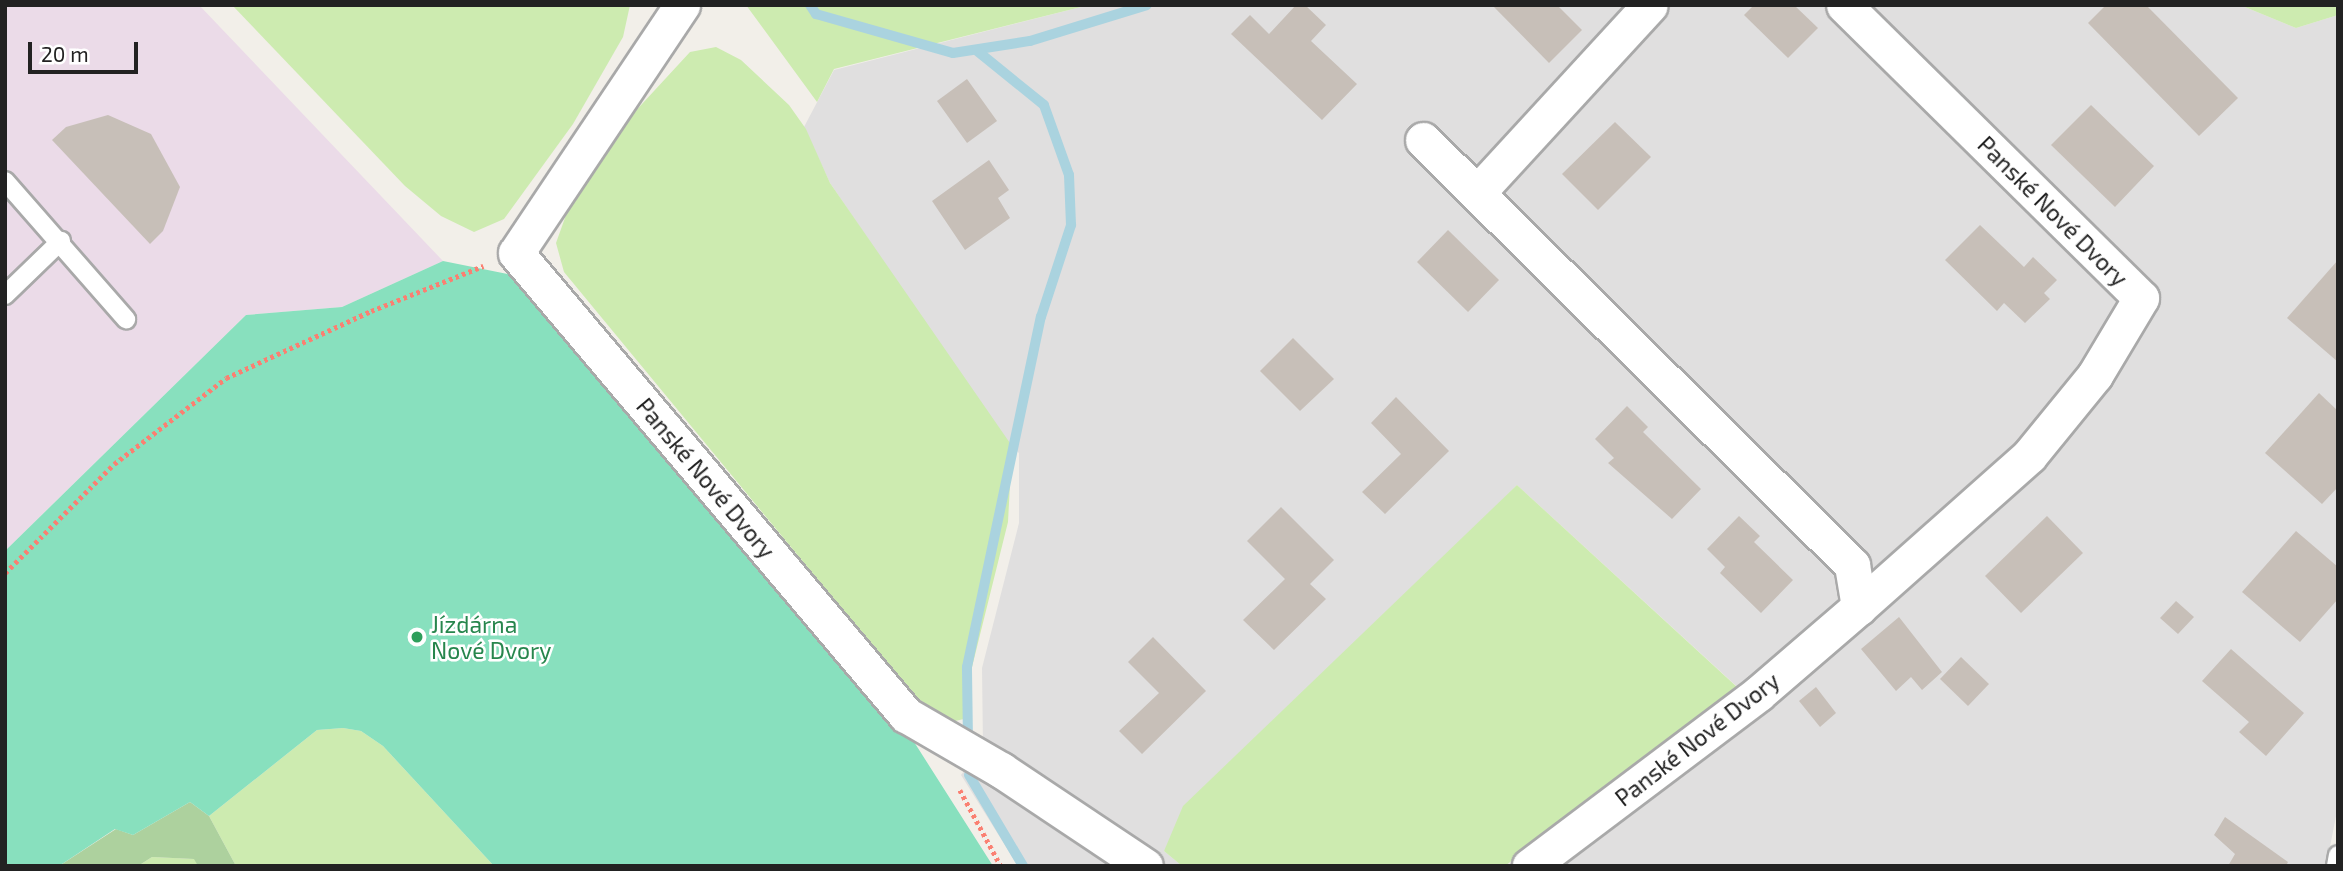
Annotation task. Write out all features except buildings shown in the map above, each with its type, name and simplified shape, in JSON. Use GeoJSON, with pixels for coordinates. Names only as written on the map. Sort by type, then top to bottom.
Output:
{"type":"FeatureCollection","features":[{"type":"Feature","properties":{"kind":"street"},"geometry":{"type":"LineString","coordinates":[[516,253],[682,5]]}},
{"type":"Feature","properties":{"kind":"street"},"geometry":{"type":"LineString","coordinates":[[1477,193],[1650,5]]}},
{"type":"Feature","properties":{"kind":"street","name":"Panské Nové Dvory"},"geometry":{"type":"LineString","coordinates":[[1530,866],[1758,694],[2029,456],[2095,375],[2141,298],[1843,5]]}},
{"type":"Feature","properties":{"kind":"street"},"geometry":{"type":"LineString","coordinates":[[1423,141],[1852,565],[1859,607]]}},
{"type":"Feature","properties":{"kind":"street","name":"Panské Nové Dvory"},"geometry":{"type":"LineString","coordinates":[[516,253],[906,715],[1001,770],[1145,866]]}},
{"type":"Feature","properties":{"kind":"lane"},"geometry":{"type":"LineString","coordinates":[[5,181],[61,241],[126,319]]}},
{"type":"Feature","properties":{"kind":"lane"},"geometry":{"type":"LineString","coordinates":[[5,295],[61,241]]}},
{"type":"Feature","properties":{"kind":"lane"},"geometry":{"type":"LineString","coordinates":[[2336,866],[2338,855]]}},
{"type":"Feature","properties":{"kind":"path"},"geometry":{"type":"LineString","coordinates":[[5,573],[114,464],[226,378],[371,311],[516,253]]}},
{"type":"Feature","properties":{"kind":"shaded area"},"geometry":{"type":"Polygon","coordinates":[[[5,5],[199,5],[443,261],[342,307],[246,315],[5,551],[5,5]]]}},
{"type":"Feature","properties":{"kind":"shaded area"},"geometry":{"type":"Polygon","coordinates":[[[1089,5],[2240,5],[2296,28],[2338,15],[2338,806],[2327,862],[2331,866],[1554,866],[1756,704],[1517,485],[1164,851],[1182,866],[1018,866],[961,775],[983,748],[982,668],[1019,523],[1019,453],[1004,439],[830,183],[804,127],[834,70],[1089,5]]]}},
{"type":"Feature","properties":{"kind":"green space"},"geometry":{"type":"Polygon","coordinates":[[[232,5],[630,5],[623,37],[573,124],[504,219],[474,232],[441,216],[405,186],[232,5]]]}},
{"type":"Feature","properties":{"kind":"green space"},"geometry":{"type":"Polygon","coordinates":[[[746,5],[1089,5],[834,69],[817,102],[746,5]]]}},
{"type":"Feature","properties":{"kind":"green space"},"geometry":{"type":"Polygon","coordinates":[[[2240,5],[2338,5],[2338,15],[2296,28],[2240,5]]]}},
{"type":"Feature","properties":{"kind":"green space"},"geometry":{"type":"Polygon","coordinates":[[[716,47],[741,60],[789,105],[806,129],[830,183],[1012,446],[1008,522],[972,667],[968,718],[951,722],[913,695],[564,272],[556,243],[566,215],[630,117],[690,52],[716,47]]]}},
{"type":"Feature","properties":{"kind":"green space","name":"Jízdárna Nové Dvory"},"geometry":{"type":"Polygon","coordinates":[[[443,261],[522,277],[902,723],[993,866],[494,866],[383,746],[361,731],[343,728],[317,730],[209,816],[190,802],[133,835],[115,829],[59,866],[5,866],[5,551],[246,315],[342,307],[443,261]]]}},
{"type":"Feature","properties":{"kind":"green space"},"geometry":{"type":"Polygon","coordinates":[[[1517,485],[1737,687],[1505,866],[1182,866],[1164,851],[1183,806],[1517,485]]]}},
{"type":"Feature","properties":{"kind":"green space"},"geometry":{"type":"Polygon","coordinates":[[[343,728],[361,731],[383,746],[494,866],[236,866],[209,816],[317,730],[343,728]]]}},
{"type":"Feature","properties":{"kind":"green space"},"geometry":{"type":"Polygon","coordinates":[[[190,802],[209,816],[236,866],[198,866],[194,859],[152,857],[138,866],[59,866],[116,829],[133,835],[190,802]]]}},
{"type":"Feature","properties":{"kind":"green space"},"geometry":{"type":"Polygon","coordinates":[[[152,857],[195,859],[198,866],[138,866],[152,857]]]}},
{"type":"Feature","properties":{"kind":"waterway"},"geometry":{"type":"LineString","coordinates":[[810,5],[816,14],[953,53],[1030,41],[1147,5]]}},
{"type":"Feature","properties":{"kind":"waterway"},"geometry":{"type":"LineString","coordinates":[[968,742],[967,667],[1041,317],[1071,225],[1069,175],[1044,105],[976,50]]}},
{"type":"Feature","properties":{"kind":"waterway"},"geometry":{"type":"LineString","coordinates":[[969,775],[1023,866]]}},
{"type":"Feature","properties":{"kind":"place","name":"Jízdárna Nové Dvory"},"geometry":{"type":"Point","coordinates":[417,637]}}]}
